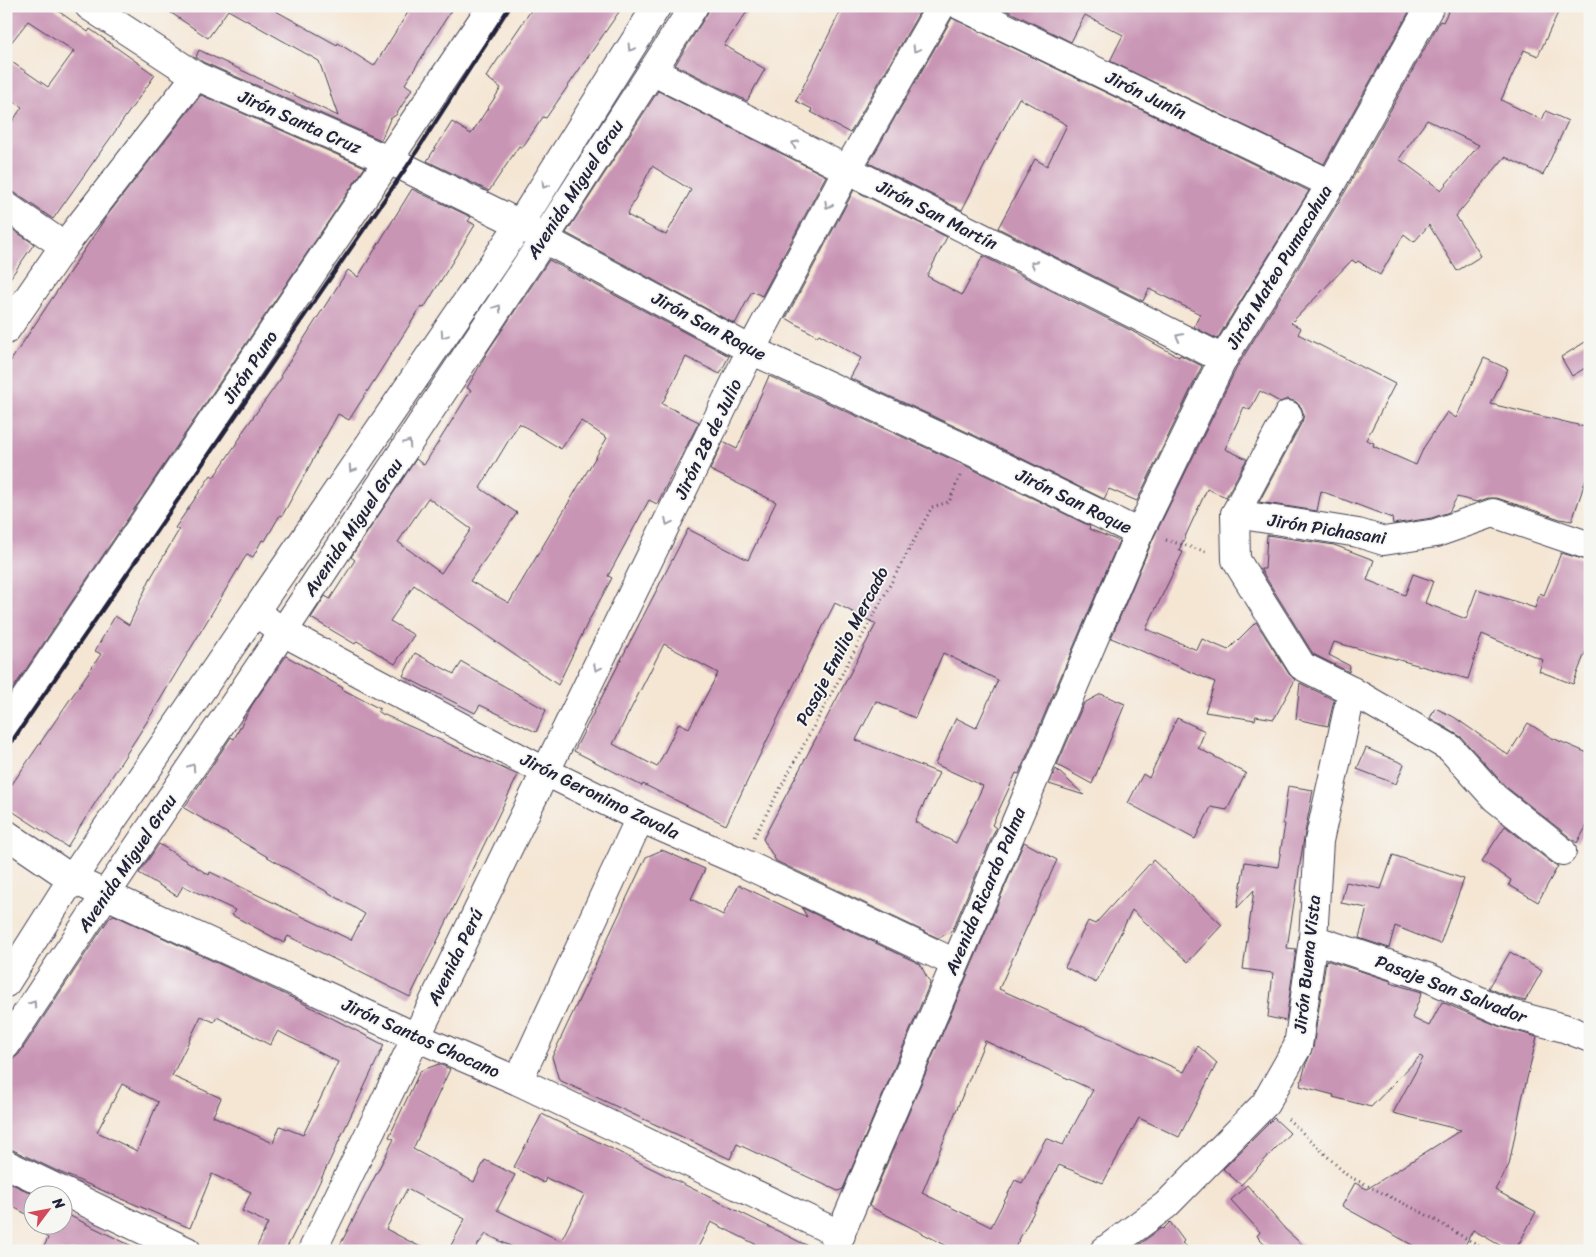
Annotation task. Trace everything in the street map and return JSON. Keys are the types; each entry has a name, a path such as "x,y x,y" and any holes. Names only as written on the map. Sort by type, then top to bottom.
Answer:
{"street":[{"name":"Jirón Santa Cruz","path":"88,6 196,76 388,161 520,224"},
{"name":"Jirón Puno","path":"6,727 492,6"},
{"name":"Avenida Miguel Grau","path":"6,983 72,879 520,224 657,6"},
{"name":"Avenida Miguel Grau","path":"6,1045 544,238 694,6"},
{"name":"Jirón 28 de Julio","path":"546,772 751,350 847,170 941,6"},
{"name":"Jirón Junín","path":"961,6 1331,184"},
{"name":"Jirón Mateo Pumacahua","path":"1139,533 1223,359 1331,184 1421,9"},
{"name":"Jirón San Martín","path":"652,71 1223,359"},
{"path":"6,330 64,246 196,76"},
{"path":"6,206 64,246"},
{"name":"Jirón San Roque","path":"520,224 751,350 971,451 1139,533"},
{"path":"1288,415 1235,514 1236,560 1302,666 1352,691 1450,748 1495,798 1562,851"},
{"name":"Jirón Pichasani","path":"1235,514 1358,533 1384,541 1436,533 1493,514 1590,546"},
{"name":"Avenida Ricardo Palma","path":"837,1243 1139,533"},
{"name":"Jirón Geronimo Zavala","path":"254,612 283,632 546,772 640,818 741,862 955,963"},
{"name":"Jirón Buena Vista","path":"1104,1251 1166,1205 1259,1111 1268,1099 1298,1046 1313,939 1319,841 1352,691"},
{"name":"Avenida Perú","path":"312,1251 546,772"},
{"path":"518,1081 640,818"},
{"name":"Jirón Santos Chocano","path":"6,834 72,879 416,1037 518,1081 837,1243"},
{"name":"Pasaje San Salvador","path":"1313,939 1427,977 1504,1012 1564,1028 1590,1038"},
{"path":"6,1164 187,1251"}],"path":[{"name":"Pasaje Emilio Mercado","path":"741,862 932,507 949,502 971,451"},
{"name":"Jirón San Roque","path":"1139,533 1236,560"},
{"path":"1268,1099 1348,1176 1425,1214 1487,1251"}],"building":[{"path":"6,6 51,6 88,32 90,29 155,75 53,219 15,193 6,191 6,131 22,107 6,96 6,58 48,87 74,51 28,21 6,49"},
{"path":"161,6 267,6 337,45 338,43 374,66 412,6 454,6 405,84 412,89 396,115 390,119 381,140 203,62 196,57 199,50 338,116 319,61 228,10 208,38"},
{"path":"534,6 623,6 546,118 543,117 522,148 519,146 489,191 427,161 452,122 471,134 501,88 486,77"},
{"path":"710,6 751,6 724,45 765,69 747,101 675,65 707,14"},
{"path":"843,6 923,6 850,133 811,112 812,109 796,101"},
{"path":"998,6 1398,6 1409,12 1324,164 1110,61 1123,35 1085,15 1071,42"},
{"path":"1451,6 1561,6 1538,56 1524,50 1501,100 1542,120 1546,111 1568,121 1543,175 1505,157 1456,216 1481,256 1457,271 1429,225 1414,242 1404,234 1380,275 1358,261 1356,263 1352,260 1291,323 1301,328 1298,334 1395,384 1366,440 1374,443 1373,446 1416,465 1424,447 1447,412 1456,418 1484,358 1508,369 1491,404 1590,428 1590,467 1572,521 1560,519 1497,498 1488,498 1477,502 1457,497 1449,512 1432,518 1393,524 1392,518 1321,491 1317,511 1259,502 1304,415 1301,407 1296,402 1288,399 1280,402 1260,391 1250,410 1244,407 1225,449 1247,459 1226,497 1207,489 1179,550 1183,552 1146,629 1197,650 1202,639 1228,650 1256,622 1289,674 1295,680 1274,719 1256,716 1255,720 1205,712 1215,682 1111,638 1153,539 1237,367 1345,192 1440,21 1443,22","holes":["1427,120 1479,145 1441,190 1399,159"]},
{"path":"952,18 1309,191 1217,339 1194,327 1200,314 1149,289 1143,301 998,228 1035,159 1047,166 1067,125 1019,98 962,210 869,163"},
{"path":"658,91 826,176 762,296 752,291 735,324 566,233","holes":["652,166 691,190 666,235 627,215"]},
{"path":"201,95 365,167 6,699 6,368 106,217"},
{"path":"412,189 471,217 468,221 475,225 424,308 421,307 349,420 338,414 282,516 280,515 265,541 262,540 253,557 247,554 148,720 67,847 6,807 6,793 101,654 95,651 115,616 129,625 150,579 179,530 175,528 211,475 214,477 241,434 282,377 280,376 348,270 358,277"},
{"path":"854,190 947,237 927,276 962,295 983,256 1128,329 1179,357 1180,355 1202,366 1137,501 1109,489 1104,499 978,437 850,378 861,358 786,318"},
{"path":"6,225 34,244 6,284"},
{"path":"549,260 729,356 720,374 686,357 662,404 699,422 657,504 649,500 608,576 612,578 588,622 558,685 414,585 390,621 414,635 395,664 357,641 355,644 311,618 325,596 330,599 355,560 351,557 416,459 424,465 471,390 467,388 488,351","holes":["581,421 607,438 509,603 470,581 517,513 480,488 519,423 561,449","428,498 471,529 441,573 398,542"]},
{"path":"1590,339 1590,365 1572,376 1561,357"},
{"path":"769,376 964,465 1090,526 1089,529 1119,541 1019,774 1016,773 992,825 996,828 952,931 938,938 776,861 763,839 876,624 835,603 726,825 643,784 642,786 574,751 688,529 748,560 776,502 710,470 723,442 737,449","holes":["664,644 718,673 689,728 679,723 657,767 613,744","943,653 998,680 976,728 956,718 935,764 983,786 956,843 915,822 939,773 856,740 876,701 915,718"]},
{"path":"1267,535 1334,545 1374,560 1367,580 1405,595 1413,574 1433,581 1425,603 1466,619 1477,589 1535,608 1540,593 1544,595 1561,553 1590,561 1590,640 1573,684 1539,671 1543,660 1482,634 1468,679 1334,642 1329,655 1350,666 1349,672 1313,654 1261,570 1265,569"},
{"path":"415,653 454,674 462,662 546,710 536,732 480,705 475,713 403,676"},
{"path":"286,656 380,709 378,712 518,775 410,997 288,936 284,943 232,915 235,910 183,886 177,896 139,873 159,844 209,875 210,872 351,940 365,914 184,808 231,737 234,739 252,705"},
{"path":"1300,683 1334,700 1328,726 1296,719"},
{"path":"1101,694 1125,704 1092,784 1057,765 1084,703"},
{"path":"1435,708 1454,717 1508,755 1528,723 1550,737 1590,754 1590,820 1577,843 1506,787 1461,737 1430,718"},
{"path":"1177,718 1205,731 1198,748 1246,773 1227,810 1211,807 1195,839 1128,803 1143,774 1149,778"},
{"path":"1366,748 1404,764 1396,784 1357,769"},
{"path":"1056,769 1084,795 1049,784"},
{"path":"1288,786 1313,790 1287,948 1296,949 1286,1021 1268,1017 1273,973 1243,969 1254,890 1237,908 1245,862 1278,867 1285,824 1283,824"},
{"path":"1505,826 1558,866 1538,902 1509,885 1511,880 1482,861"},
{"path":"1024,842 1057,860 999,989 1184,1072 1198,1046 1217,1063 1179,1137 1139,1118 1103,1183 1059,1165 1013,1251 957,1251 869,1206","holes":["985,1041 1093,1090 1063,1145 1046,1138 1022,1183 1015,1180 991,1227 922,1193"]},
{"path":"662,850 705,869 691,899 723,915 739,885 807,917 802,908 920,964 930,983 843,1189 838,1191 737,1144 730,1159 559,1080 552,1057 646,857"},
{"path":"1393,855 1464,879 1440,944 1395,926 1389,948 1359,938 1367,908 1341,903 1346,882 1381,889"},
{"path":"1153,860 1222,925 1188,962 1132,910 1096,983 1065,967 1088,921 1095,924"},
{"path":"114,915 297,1000 384,1045 285,1251 255,1251 268,1223 242,1211 251,1192 212,1174 190,1228 13,1150 6,1149 6,1065 9,1060 19,1054 110,917","holes":["201,1016 214,1022 217,1017 270,1045 278,1031 338,1062 303,1135 280,1126 273,1143 213,1116 221,1098 172,1076","122,1084 158,1102 137,1151 97,1132"]},
{"path":"1510,952 1542,971 1525,1001 1509,997 1489,988"},
{"path":"1326,960 1391,981 1390,983 1422,992 1412,1018 1429,1026 1442,1002 1498,1026 1537,1037 1509,1165 1495,1190 1536,1212 1515,1251 1510,1251 1473,1230 1462,1251 1423,1251 1342,1206 1355,1183 1367,1189 1461,1130 1393,1113 1423,1058 1420,1056 1371,1107 1300,1086 1313,1048"},
{"path":"439,1064 450,1069 413,1149 474,1182 485,1160 515,1175 497,1210 561,1241 584,1195 546,1178 544,1183 514,1167 542,1114 818,1251 769,1251 711,1222 696,1251 520,1251 486,1234 473,1251 448,1251 465,1219 407,1189 386,1229 428,1251 337,1251 394,1139 389,1137 420,1071"},
{"path":"1274,1118 1290,1133 1241,1185 1223,1169"},
{"path":"6,1181 22,1189 22,1212 6,1203"},
{"path":"1247,1185 1285,1229 1309,1251 1272,1251 1257,1236 1260,1232 1231,1200"},
{"path":"72,1217 142,1251 42,1251 48,1238 42,1234 72,1234"},
{"path":"1170,1222 1184,1241 1182,1243 1193,1251 1131,1251 1161,1228 1163,1229"}],"railway":[{"path":"6,750 406,168 510,6"}]}
